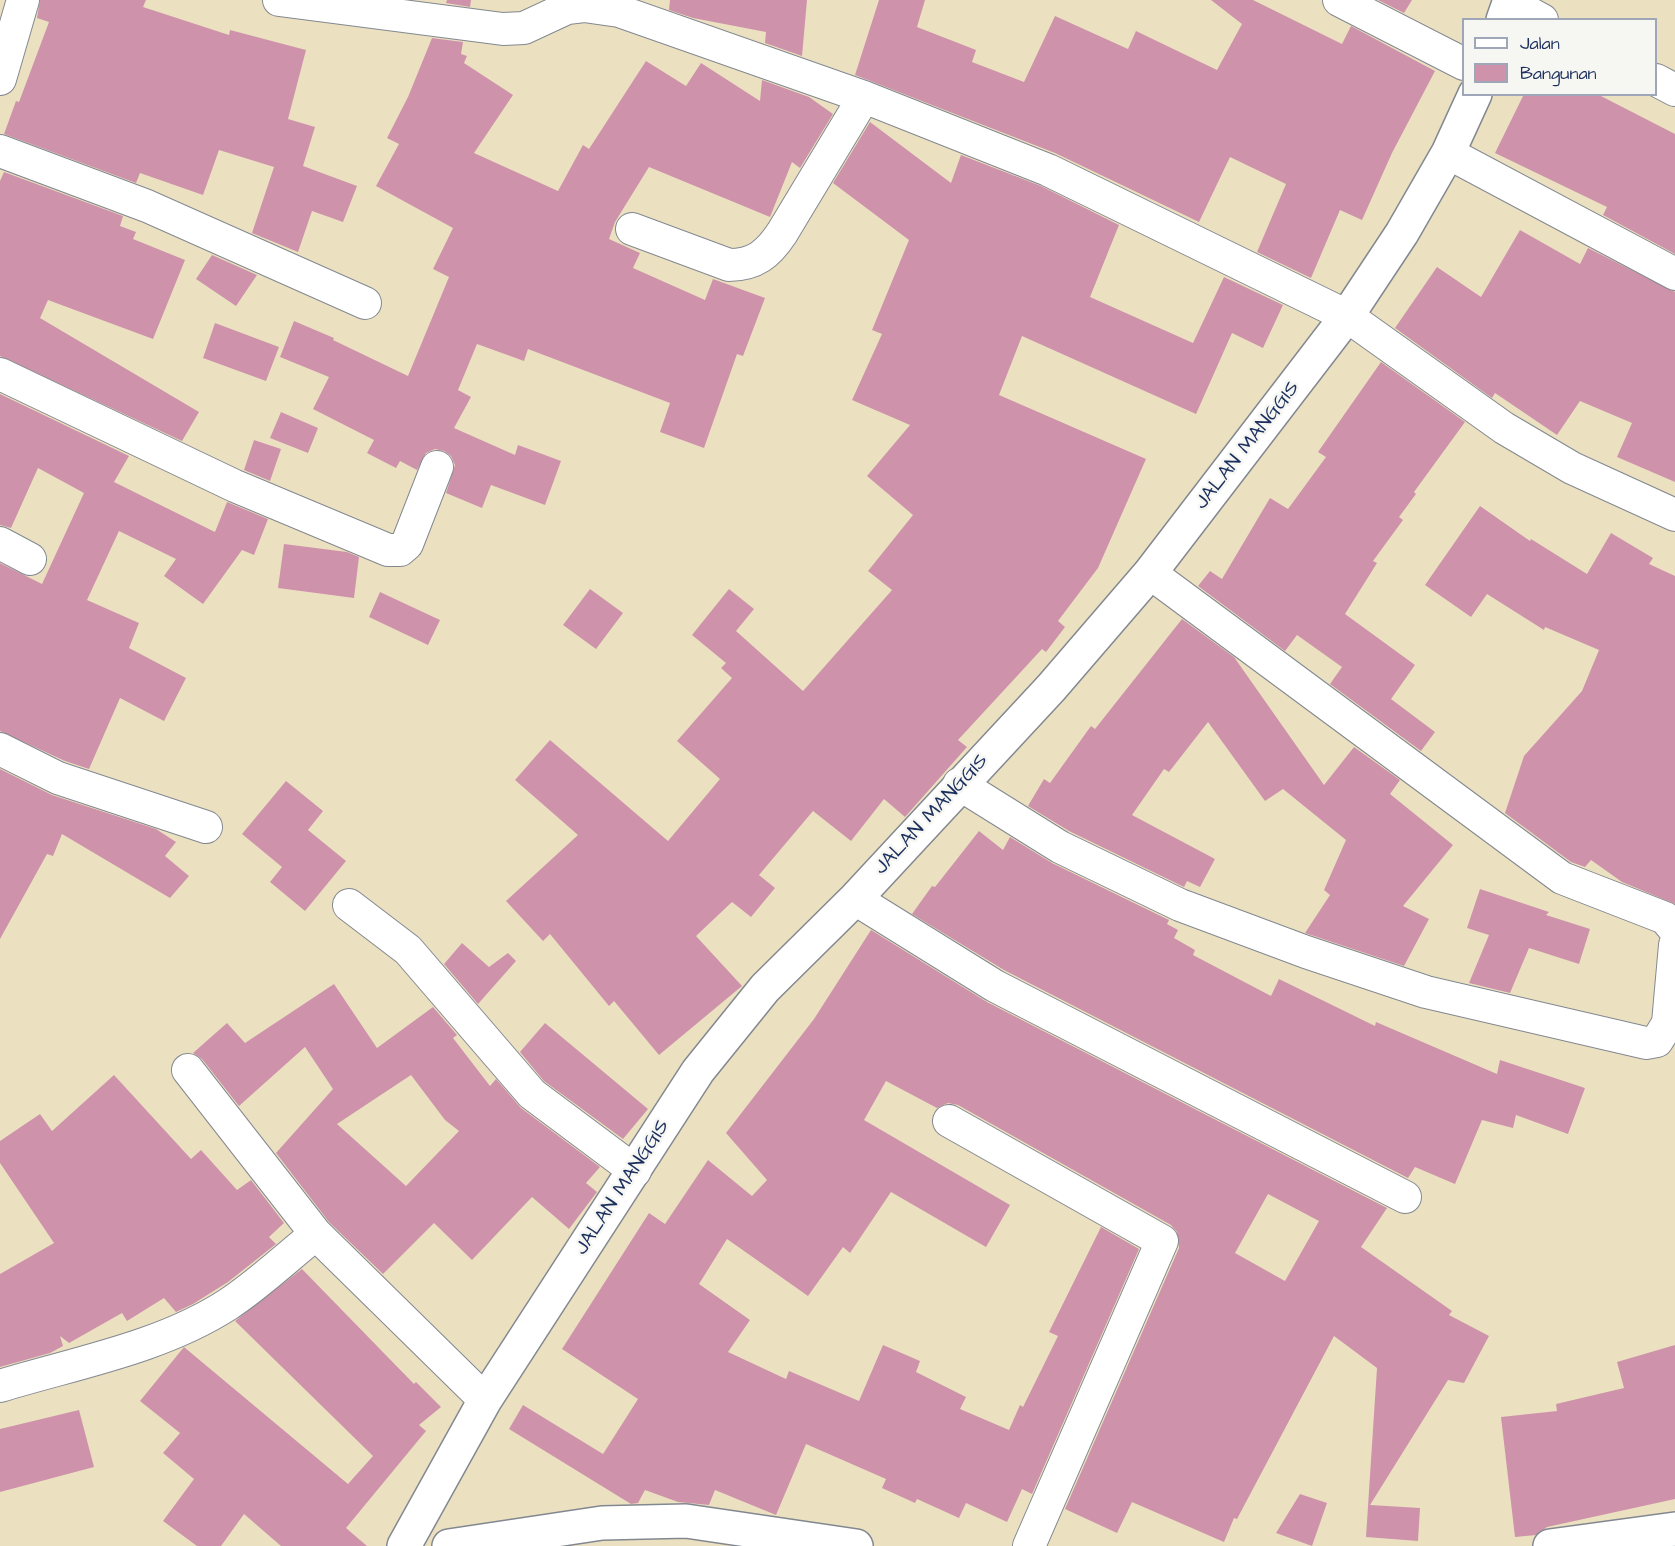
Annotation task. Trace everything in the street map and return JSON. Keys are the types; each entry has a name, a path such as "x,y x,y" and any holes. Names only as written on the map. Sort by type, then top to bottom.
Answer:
{"street":[{"path":"0,80 24,0"},
{"path":"279,0 503,29 524,28 567,8 602,8 671,28 864,97 1048,170 1347,316 1504,429 1572,468 1675,515"},
{"path":"1339,0 1462,63"},
{"path":"1507,7 1537,18"},
{"path":"1657,81 1675,90"},
{"name":"JALAN MANGGIS","path":"404,1546 485,1400 706,1062 765,988 855,899 959,784 1051,688 1150,573 1347,316 1402,233 1448,153 1474,96"},
{"path":"632,229 729,265 743,265 758,260 772,248 782,233 864,97"},
{"path":"0,151 147,206 365,303"},
{"path":"1448,153 1675,274"},
{"path":"0,374 235,486 388,550 400,550 407,544 437,467"},
{"path":"0,543 30,559"},
{"path":"1150,573 1562,878 1665,918 1675,930"},
{"path":"0,749 58,778 206,828"},
{"path":"959,784 1070,852 1180,904 1306,952 1426,992 1636,1040 1657,1041 1668,1023 1675,945"},
{"path":"855,899 995,986 1405,1197"},
{"path":"350,905 408,950 532,1094 635,1171"},
{"path":"188,1070 316,1234 485,1400"},
{"path":"949,1121 1162,1241 1029,1546"},
{"path":"0,1386 125,1349 177,1330 227,1305 316,1234"},
{"path":"449,1546 602,1523 686,1521 856,1546"},
{"path":"1550,1546 1669,1536"}],"building":[{"path":"40,0 146,0 143,7 229,35 230,30 306,50 288,119 315,127 303,166 357,186 343,222 312,211 298,252 252,233 274,167 219,150 203,195 140,173 136,183 4,134 16,101 19,102 49,22 37,18"},
{"path":"447,0 471,0 470,7 446,3"},
{"path":"670,0 807,0 802,56 765,43 766,32 693,18 669,10"},
{"path":"879,0 925,0 917,27 976,50 972,62 1024,82 1055,16 1128,49 1136,31 1217,70 1242,24 1211,0 1253,0 1342,44 1351,26 1435,71 1392,153 1362,220 1340,210 1311,278 1257,252 1286,184 1230,157 1199,222 1055,153 855,75"},
{"path":"1378,0 1412,0 1404,13"},
{"path":"432,38 463,42 461,54 467,56 464,63 513,95 474,153 558,191 583,145 589,149 646,61 686,86 701,63 760,101 762,80 809,97 833,114 800,168 792,162 770,217 649,167 615,222 609,239 640,253 633,268 705,300 713,279 765,298 743,356 737,354 704,448 660,432 670,403 528,349 524,361 477,344 458,390 471,397 454,428 515,455 518,445 561,461 545,505 491,485 482,508 446,493 455,465 451,456 444,451 435,449 426,453 417,470 400,461 396,468 367,453 374,440 313,409 329,377 280,357 294,321 334,338 333,340 408,376 449,277 433,269 453,228 376,186 399,144 387,138 408,97"},
{"path":"1523,96 1601,96 1675,134 1675,254 1603,215 1607,207 1495,153"},
{"path":"870,122 951,183 961,155 1041,186 1119,225 1090,297 1193,343 1224,277 1283,305 1263,348 1232,333 1196,414 1022,336 999,395 1146,459 1098,568 1058,621 1065,627 1046,652 1042,649 958,740 967,747 905,817 884,799 851,841 813,811 759,875 775,888 751,917 732,902 696,936 742,986 659,1055 614,1001 609,1006 550,934 543,941 506,901 578,835 515,780 550,740 668,841 720,779 677,741 732,678 721,668 726,663 692,635 729,589 754,609 736,631 803,691 892,590 868,571 913,515 867,476 910,425 852,400 882,334 872,330 909,240 833,183"},
{"path":"4,172 123,216 120,226 136,232 133,239 185,260 153,339 48,300 40,318 199,412 182,441 0,356 0,181"},
{"path":"1520,230 1580,264 1588,248 1675,292 1675,482 1617,457 1632,423 1580,401 1557,435 1495,393 1492,398 1395,328 1437,267 1481,297"},
{"path":"212,255 257,275 236,306 196,279"},
{"path":"215,323 279,347 266,381 203,358"},
{"path":"1381,362 1465,422 1414,492 1416,494 1399,517 1403,520 1373,561 1377,563 1345,614 1415,665 1391,699 1435,732 1421,751 1330,684 1342,667 1297,635 1285,651 1198,586 1210,571 1222,579 1270,498 1288,509 1326,457 1318,452"},
{"path":"0,394 129,456 114,482 215,532 227,502 268,519 254,555 242,550 203,604 164,576 176,559 119,531 87,600 139,623 129,648 186,678 164,721 120,698 89,769 65,761 0,731 0,563 42,584 84,493 38,468 11,528 0,525"},
{"path":"281,412 318,428 308,453 270,438"},
{"path":"254,440 281,449 270,481 244,470"},
{"path":"1480,506 1530,541 1531,539 1587,574 1611,533 1653,558 1649,564 1675,576 1675,904 1622,882 1591,860 1585,867 1571,862 1505,813 1524,756 1582,691 1599,650 1545,627 1544,630 1487,594 1471,617 1425,585"},
{"path":"284,544 347,552 359,557 354,598 278,588"},
{"path":"590,589 623,613 596,649 563,625"},
{"path":"380,592 440,620 428,645 369,617"},
{"path":"1182,619 1234,657 1324,785 1354,747 1400,780 1390,794 1453,845 1403,906 1429,919 1404,966 1305,933 1330,895 1324,890 1346,840 1283,789 1265,801 1208,722 1169,772 1164,769 1132,815 1215,859 1200,887 1187,881 1184,887 1069,831 1028,806 1044,779 1050,783 1091,726 1095,729"},
{"path":"0,769 52,795 156,829 176,842 165,856 189,876 170,898 62,834 53,856 47,854 0,939"},
{"path":"286,781 323,811 308,830 346,861 305,911 270,882 282,867 242,834"},
{"path":"979,831 1003,850 1010,837 1052,863 1169,920 1167,924 1178,930 1174,938 1195,950 1193,955 1271,996 1279,979 1375,1026 1376,1022 1497,1074 1500,1060 1585,1088 1568,1134 1516,1115 1513,1128 1482,1120 1455,1184 1415,1167 1408,1178 1004,970 912,914 932,886 935,887"},
{"path":"1480,889 1549,912 1546,915 1590,929 1579,964 1529,948 1510,993 1469,983 1489,935 1467,928"},
{"path":"871,930 987,1002 1387,1208 1361,1247 1452,1311 1449,1315 1489,1336 1464,1383 1448,1380 1370,1505 1420,1508 1418,1541 1366,1537 1377,1368 1334,1336 1237,1519 1234,1518 1224,1542 1132,1502 1117,1533 1065,1509 1179,1248 1177,1232 1171,1225 958,1105 948,1103 937,1108 886,1081 864,1120 1010,1205 986,1247 891,1192 850,1253 843,1247 808,1296 727,1239 699,1284 750,1320 728,1352 786,1379 789,1371 859,1401 883,1345 920,1361 916,1372 966,1397 960,1409 1009,1430 1020,1405 1023,1407 1058,1336 1049,1332 1101,1227 1139,1249 1032,1494 1022,1489 1007,1522 966,1503 959,1518 917,1499 915,1503 882,1488 886,1479 806,1444 776,1515 715,1490 709,1505 678,1502 645,1490 638,1503 631,1504 509,1429 523,1405 603,1454 638,1399 562,1349 649,1213 665,1224 708,1160 752,1196 767,1180 726,1133 814,1019","holes":["1268,1194 1319,1221 1285,1281 1235,1253"]},
{"path":"462,943 489,967 508,953 516,961 478,1004 444,964"},
{"path":"334,984 377,1048 433,1007 457,1035 453,1038 490,1086 496,1079 521,1108 600,1167 586,1183 597,1192 569,1229 532,1197 472,1260 434,1223 383,1274 329,1222 276,1153 333,1089 305,1047 239,1106 202,1059 193,1053 227,1023 245,1043","holes":["411,1075 445,1120 459,1131 406,1186 337,1124"]},
{"path":"545,1023 648,1109 623,1139 544,1081 520,1052"},
{"path":"114,1075 191,1159 201,1150 237,1190 251,1180 284,1223 269,1237 276,1244 228,1282 176,1312 164,1298 127,1321 122,1313 69,1343 60,1336 63,1346 50,1353 0,1367 0,1274 54,1243 0,1163 0,1141 40,1114 52,1131"},
{"path":"302,1269 414,1384 416,1382 441,1407 419,1425 426,1431 346,1528 367,1546 281,1546 244,1514 221,1546 197,1546 163,1521 194,1479 163,1453 180,1433 140,1401 184,1347 348,1484 373,1456 235,1321"},
{"path":"1675,1345 1675,1499 1547,1527 1536,1535 1515,1537 1501,1417 1557,1411 1556,1404 1624,1388 1617,1362"},
{"path":"79,1410 94,1467 0,1492 0,1429"},
{"path":"1300,1494 1327,1503 1312,1546 1276,1533"}]}
